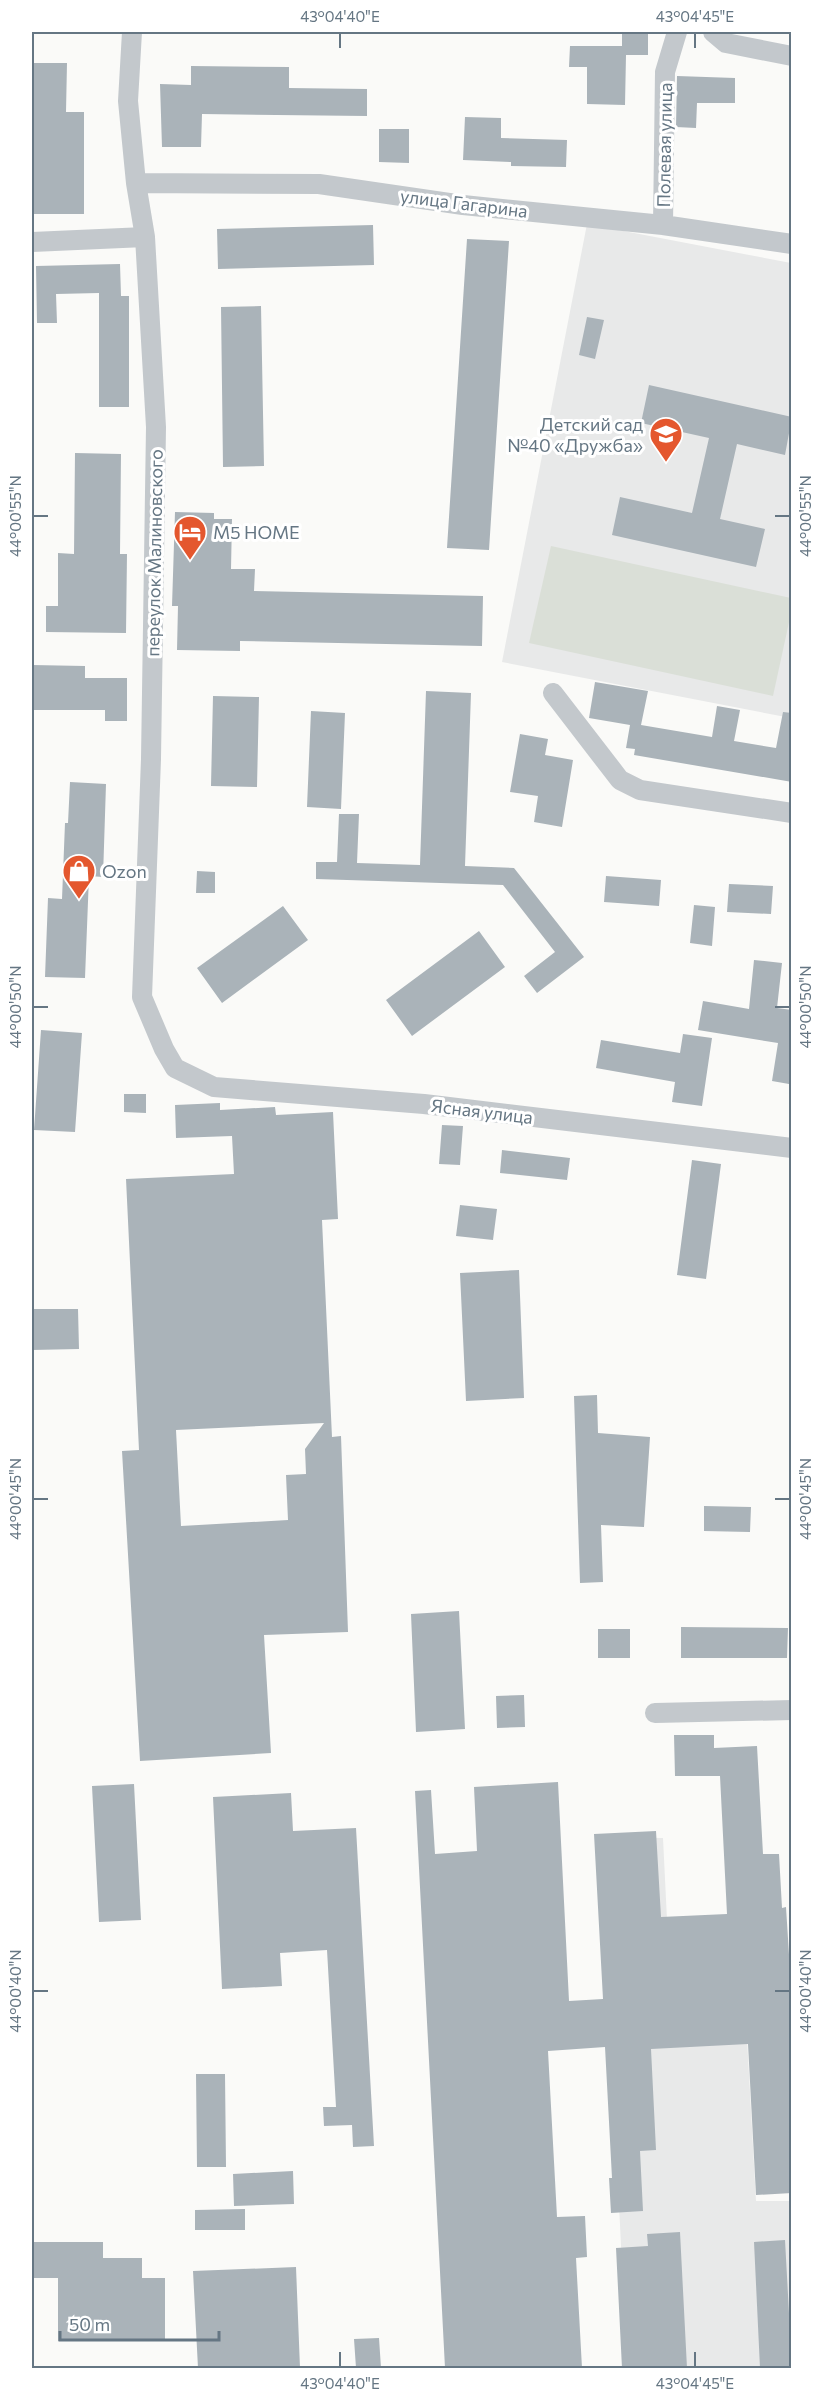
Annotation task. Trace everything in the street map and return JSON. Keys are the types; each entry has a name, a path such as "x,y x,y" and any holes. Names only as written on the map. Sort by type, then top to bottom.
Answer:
{"street":[{"name":"переулок Малиновского","path":"132,32 128,101 136,183 146,237 156,427 151,759 142,997 164,1049 175,1068"},
{"name":"Полевая улица","path":"663,225 665,72 677,32"},
{"path":"713,32 726,43 792,56"},
{"name":"улица Гагарина","path":"136,183 319,184 463,205 663,225 792,243"},
{"path":"32,242 146,237"},
{"path":"553,693 620,780 640,790 792,813"},
{"name":"Ясная улица","path":"175,1068 214,1087 424,1104 792,1148"},
{"path":"655,1713 792,1710"}],"shaded area":[{"name":"Детский сад №40 «Дружба»","path":"587,224 791,263 791,718 502,662"},
{"path":"551,546 791,598 791,613 773,696 529,643"},
{"path":"601,1837 663,1838 672,2022 746,2020 756,2201 791,2201 791,2368 627,2368"}],"building":[{"path":"622,32 648,32 648,55 626,55 625,105 587,104 587,67 569,67 570,46 622,46"},
{"path":"32,63 67,63 66,112 84,112 84,214 32,214"},
{"path":"191,66 289,67 289,88 367,89 367,116 202,114 201,147 162,147 160,84 191,85"},
{"path":"677,76 735,78 735,103 697,103 696,128 676,127"},
{"path":"465,117 501,118 501,138 567,140 566,167 511,166 511,162 463,160"},
{"path":"379,129 409,129 409,163 379,162"},
{"path":"373,225 374,265 218,269 217,229"},
{"path":"467,239 509,241 489,550 447,548"},
{"path":"120,264 121,296 129,296 129,407 99,407 99,293 56,294 57,323 37,323 36,266"},
{"path":"261,306 264,466 223,467 221,307"},
{"path":"587,317 604,320 595,359 579,355"},
{"path":"649,385 792,417 785,455 737,444 720,519 765,529 756,567 612,535 620,497 692,513 709,438 641,423"},
{"path":"75,453 121,454 120,554 127,554 126,633 46,632 46,606 58,606 58,553 74,554"},
{"path":"175,512 214,513 214,519 232,519 231,569 255,569 254,591 483,596 482,646 240,641 240,651 177,650 178,606 172,606"},
{"path":"32,665 85,666 85,678 127,678 127,721 105,721 105,710 32,710"},
{"path":"595,682 648,691 641,725 712,737 717,706 740,710 734,741 776,748 783,712 792,713 792,782 634,755 635,749 626,748 630,725 589,718"},
{"path":"426,691 471,693 465,866 514,868 584,957 537,993 524,976 555,952 503,885 316,879 316,862 337,862 339,814 359,814 357,863 420,865"},
{"path":"213,696 259,697 257,787 211,786"},
{"path":"311,711 345,713 341,809 307,807"},
{"path":"520,734 548,739 545,755 573,760 562,827 534,822 538,796 510,792"},
{"path":"70,782 106,784 103,877 89,876 85,978 45,977 48,898 62,899 65,823 68,823"},
{"path":"197,871 215,872 215,893 196,893"},
{"path":"606,876 661,880 659,906 604,902"},
{"path":"729,884 773,886 771,914 727,912"},
{"path":"694,905 715,907 712,946 690,943"},
{"path":"283,906 308,940 222,1003 197,968"},
{"path":"479,931 505,967 412,1036 386,1000"},
{"path":"754,960 782,963 777,1008 792,1010 789,1084 772,1081 778,1043 698,1030 703,1001 749,1009"},
{"path":"41,1030 82,1033 75,1132 34,1130"},
{"path":"683,1034 712,1038 702,1106 672,1102 675,1082 596,1068 601,1040 680,1053"},
{"path":"124,1094 146,1094 146,1113 124,1112"},
{"path":"220,1103 220,1110 275,1107 276,1115 333,1112 338,1219 322,1220 332,1437 341,1436 348,1632 264,1635 271,1753 140,1761 122,1451 139,1450 126,1179 234,1174 232,1136 176,1138 175,1105","holes":["324,1423 305,1449 306,1474 286,1475 288,1520 181,1526 176,1430"]},
{"path":"442,1125 463,1126 460,1165 439,1164"},
{"path":"502,1150 570,1158 567,1180 500,1173"},
{"path":"692,1160 721,1164 706,1279 677,1275"},
{"path":"460,1205 497,1209 493,1240 456,1236"},
{"path":"519,1270 524,1398 466,1401 460,1273"},
{"path":"32,1309 78,1309 79,1349 32,1350"},
{"path":"597,1395 598,1433 650,1437 644,1527 601,1525 603,1582 580,1583 574,1396"},
{"path":"704,1506 751,1507 750,1532 704,1531"},
{"path":"459,1611 465,1729 416,1732 411,1614"},
{"path":"681,1627 788,1628 787,1658 681,1658"},
{"path":"598,1629 630,1629 630,1658 598,1658"},
{"path":"524,1695 525,1727 497,1728 496,1696"},
{"path":"674,1735 714,1735 714,1748 757,1746 763,1854 779,1854 782,1908 786,1907 792,2002 792,2193 756,2195 748,2044 651,2049 656,2150 640,2151 643,2211 611,2213 609,2178 612,2178 605,2047 548,2051 557,2217 585,2216 587,2257 576,2258 582,2368 445,2368 415,1791 431,1790 435,1854 477,1851 474,1787 558,1782 569,2001 603,1999 594,1834 656,1831 661,1917 727,1914 720,1776 675,1776"},
{"path":"134,1784 141,1920 99,1922 92,1786"},
{"path":"291,1793 293,1831 356,1828 374,2146 353,2147 352,2125 324,2126 323,2107 336,2107 327,1950 280,1953 282,1986 222,1989 213,1797"},
{"path":"196,2074 225,2074 226,2167 197,2167"},
{"path":"293,2171 294,2204 234,2206 233,2174"},
{"path":"245,2209 245,2230 195,2230 195,2210"},
{"path":"680,2232 687,2368 622,2368 616,2248 648,2246 647,2234"},
{"path":"785,2240 792,2368 760,2368 754,2242"},
{"path":"32,2242 103,2242 103,2258 142,2258 142,2278 165,2278 165,2340 58,2341 58,2278 32,2278"},
{"path":"296,2267 300,2368 198,2368 193,2271"},
{"path":"379,2338 381,2368 356,2368 354,2339"}],"place":[{"name":"Детский сад №40 «Дружба»","path":"666,463"},
{"name":"M5 HOME","path":"190,561"},
{"name":"Ozon","path":"79,900"}]}
